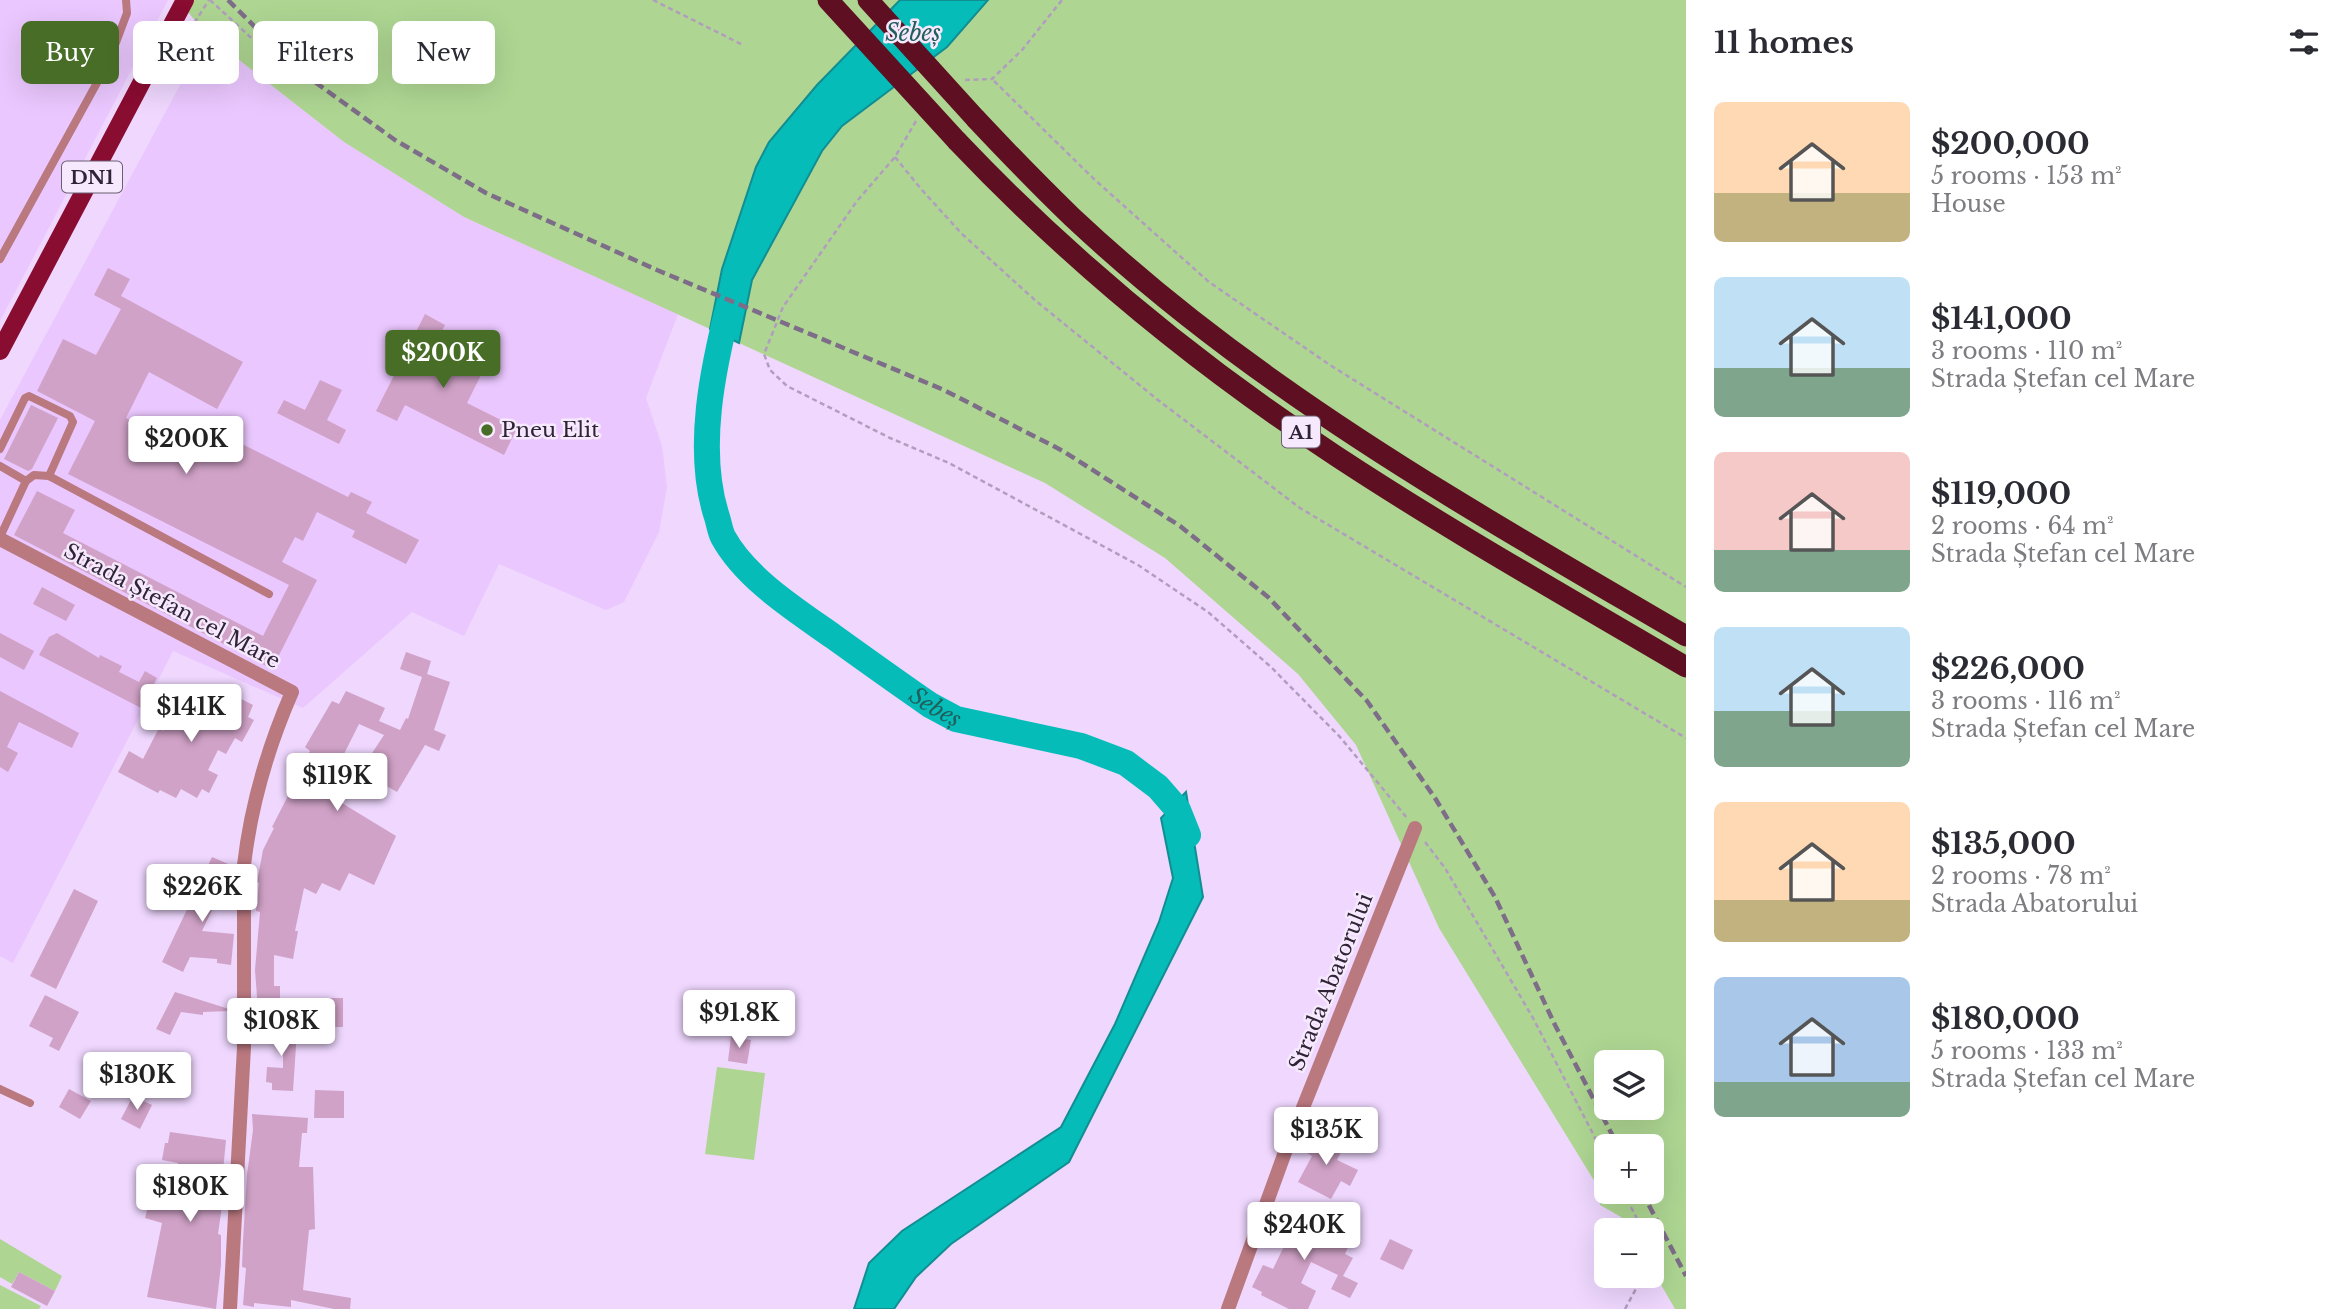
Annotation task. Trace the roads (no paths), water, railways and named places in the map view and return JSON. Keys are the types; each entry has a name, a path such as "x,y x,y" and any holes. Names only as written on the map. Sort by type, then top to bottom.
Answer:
{"highway":[{"name":"A1","path":"828,0 957,141 1054,239 1126,300 1261,404 1334,455 1425,514 1686,667"},
{"name":"A1","path":"868,0 976,119 1073,218 1143,278 1277,383 1453,498 1686,636"}],"main road":[{"name":"DN1","path":"0,351 184,2"}],"street":[{"name":"Strada Ștefan cel Mare","path":"0,538 292,692 277,724 266,761 244,865 244,1048 230,1309"},
{"name":"Strada Abatorului","path":"1228,1309 1284,1155 1415,828"}],"lane":[{"path":"0,259 109,61 127,13 126,0"},
{"path":"0,449 25,398 29,396 70,416 73,422 70,431 49,476"},
{"path":"0,466 26,481"},
{"path":"0,538 26,481 34,475 49,476 269,594"},
{"path":"0,1089 30,1103"}],"water":[{"name":"Sebeș","path":"900,0 988,0 947,47 842,126 822,151 752,280 739,343 710,329 722,269 756,167 769,142 817,85"},
{"path":"1186,792 1203,897 1069,1162 951,1244 916,1277 894,1309 854,1309 869,1263 902,1231 1061,1127 1115,1024 1159,922 1173,878 1161,818"}],"waterway":[{"name":"Sebeș","path":"730,301 709,409 707,464 722,535 745,567 773,593 804,616 930,705 956,719 1081,746 1126,763 1158,787 1178,810 1188,835"}],"railway":[{"path":"228,0 297,69 395,140 486,193 657,270 944,390 1063,451 1180,526 1268,597 1367,701 1435,798 1495,897 1555,1025 1612,1134"},
{"path":"1648,1204 1686,1276"}],"place":[{"name":"Pneu Elit","path":"487,430"}]}
